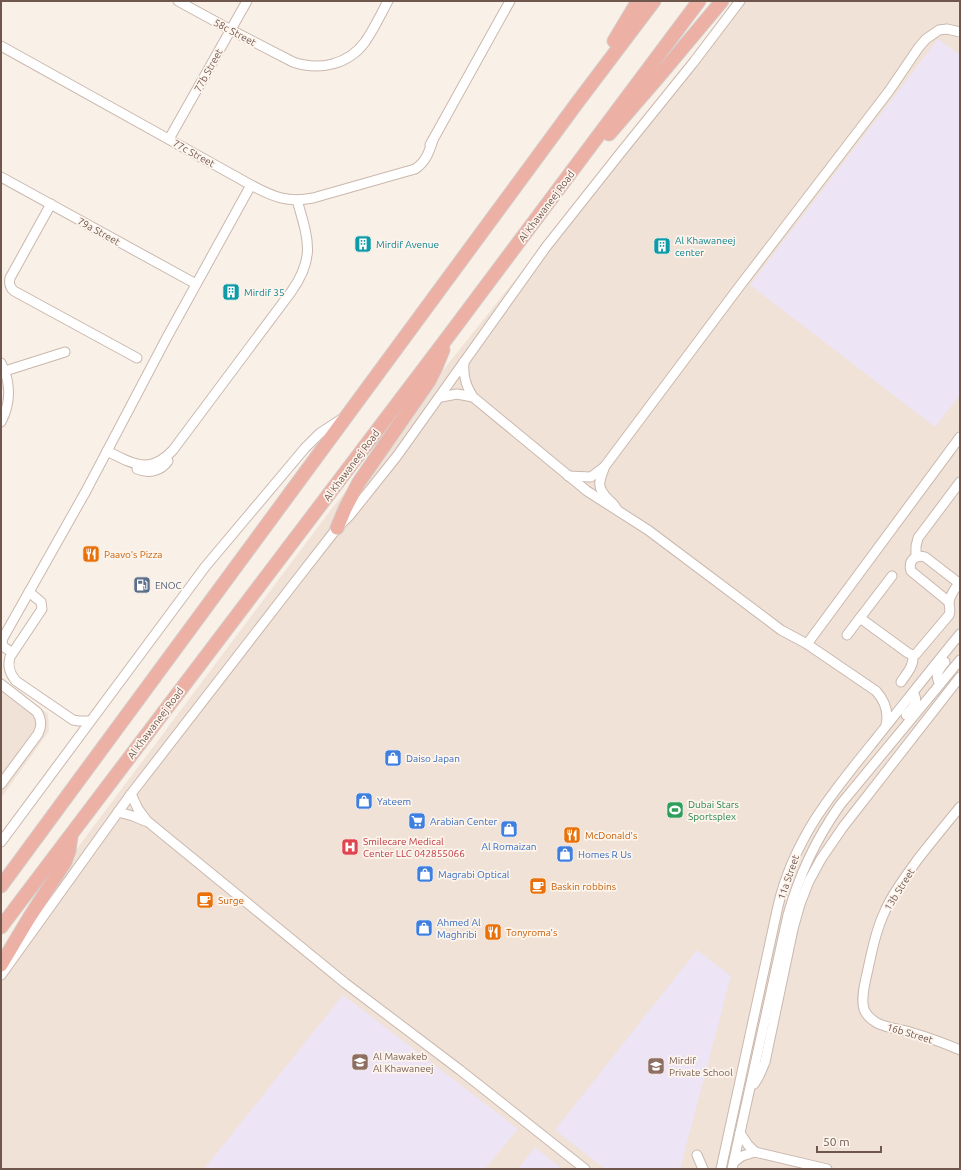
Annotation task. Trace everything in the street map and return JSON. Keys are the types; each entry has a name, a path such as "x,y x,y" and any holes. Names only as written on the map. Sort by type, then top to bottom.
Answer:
{"highway":[{"path":"577,103 638,1"},
{"path":"1,886 577,103 654,1"},
{"name":"Al Khawaneej Road","path":"1,927 447,338 699,1"},
{"path":"571,172 608,136 722,1"},
{"path":"337,528 358,482 429,381 447,338"},
{"path":"1,965 65,862 69,851 71,834"}],"street":[{"name":"58c Street","path":"178,1 293,62 303,65 323,66 342,61 351,56 366,42 388,1"},
{"name":"77b Street","path":"169,139 247,1"},
{"name":"77c Street","path":"1,46 274,197 297,200 313,198 399,174 419,159 433,140 510,1"},
{"path":"1,975 131,794 337,528 350,515 393,462 551,241 693,63 740,1"},
{"path":"568,476 591,477 605,466 893,85 919,47 926,39 939,30 947,29 960,32"},
{"name":"79a Street","path":"1,178 196,284"},
{"path":"12,652 3,646 2,641 86,491 196,284 251,185"},
{"path":"107,451 129,462 135,468 149,472 158,470 166,463 173,450 294,288 303,273 307,260 308,246 297,200"},
{"path":"51,204 10,278 10,287 14,291 137,358"},
{"path":"1,422 8,401 8,381 3,367 65,352"},
{"path":"464,362 464,380 472,397 568,476 596,498 648,530 781,630 807,644 876,691 883,700 887,710 887,721 885,727"},
{"path":"440,397 456,394 472,397"},
{"path":"1,842 205,567 292,462 320,433 347,415"},
{"path":"807,644 960,437"},
{"path":"605,466 599,483 600,488 605,496 616,506 617,510"},
{"path":"949,602 911,572 910,565 913,558 916,556 918,538 960,482"},
{"path":"913,655 918,652 949,615 951,610 949,602 950,598 960,583 925,557 916,556"},
{"path":"847,635 892,576"},
{"path":"29,592 41,602 42,609 12,652 8,662 13,677 16,681 68,717 79,721 90,721"},
{"path":"860,618 908,653 913,655"},
{"name":"11a Street","path":"721,1169 778,906 785,878 797,850 816,817 838,786 960,634"},
{"path":"940,684 937,679 939,670 960,644"},
{"path":"901,682 911,668 913,655"},
{"name":"11a Street","path":"733,1165 788,914 800,877 817,841 830,819 850,792 960,660"},
{"name":"11a Street","path":"750,1088 759,1076 764,1062 795,922 804,893 812,876 821,859 843,827 960,677"},
{"path":"1,684 37,712 40,716 41,725 38,734 1,784"},
{"path":"885,750 897,727 915,704 916,698 913,693"},
{"path":"131,794 138,809 147,822"},
{"name":"13b Street","path":"864,1009 864,986 884,912 908,873 960,807"},
{"path":"118,812 147,822 345,983 460,1070 585,1169"},
{"name":"16b Street","path":"864,1009 870,1018 878,1023 960,1049"},
{"path":"740,1133 755,1152"},
{"path":"733,1165 742,1156 755,1152 827,1169"},
{"path":"697,1155 703,1169"}],"shaded area":[{"path":"739,1 960,1 960,1169 1,1169 1,950 330,511"},
{"path":"938,39 960,55 960,395 935,427 750,285"},
{"path":"1,677 48,714 49,731 1,798"},
{"name":"Mirdif Private School","path":"697,950 731,976 680,1169 605,1169 555,1130"},
{"name":"Al Mawakeb Al Khawaneej","path":"343,995 518,1129 485,1169 204,1169"},
{"path":"535,1147 562,1169 518,1169"}],"place":[{"name":"Mirdif Avenue","path":"363,244"},
{"name":"Al Khawaneej center","path":"662,246"},
{"name":"Mirdif 35","path":"231,292"},
{"name":"Paavo's Pizza","path":"91,554"},
{"name":"ENOC","path":"142,585"},
{"name":"Daiso Japan","path":"393,758"},
{"name":"Yateem","path":"364,801"},
{"name":"Dubai Stars Sportsplex","path":"675,810"},
{"name":"Arabian Center","path":"417,821"},
{"name":"Al Romaizan","path":"509,829"},
{"name":"McDonald's","path":"572,835"},
{"name":"Smilecare Medical Center LLC 042855066","path":"350,847"},
{"name":"Homes R Us","path":"565,854"},
{"name":"Magrabi Optical","path":"425,874"},
{"name":"Baskin robbins","path":"538,886"},
{"name":"Surge","path":"205,900"},
{"name":"Ahmed Al Maghribi","path":"424,928"},
{"name":"Tonyroma's","path":"493,932"},
{"name":"Al Mawakeb Al Khawaneej","path":"360,1062"},
{"name":"Mirdif Private School","path":"656,1066"}]}
